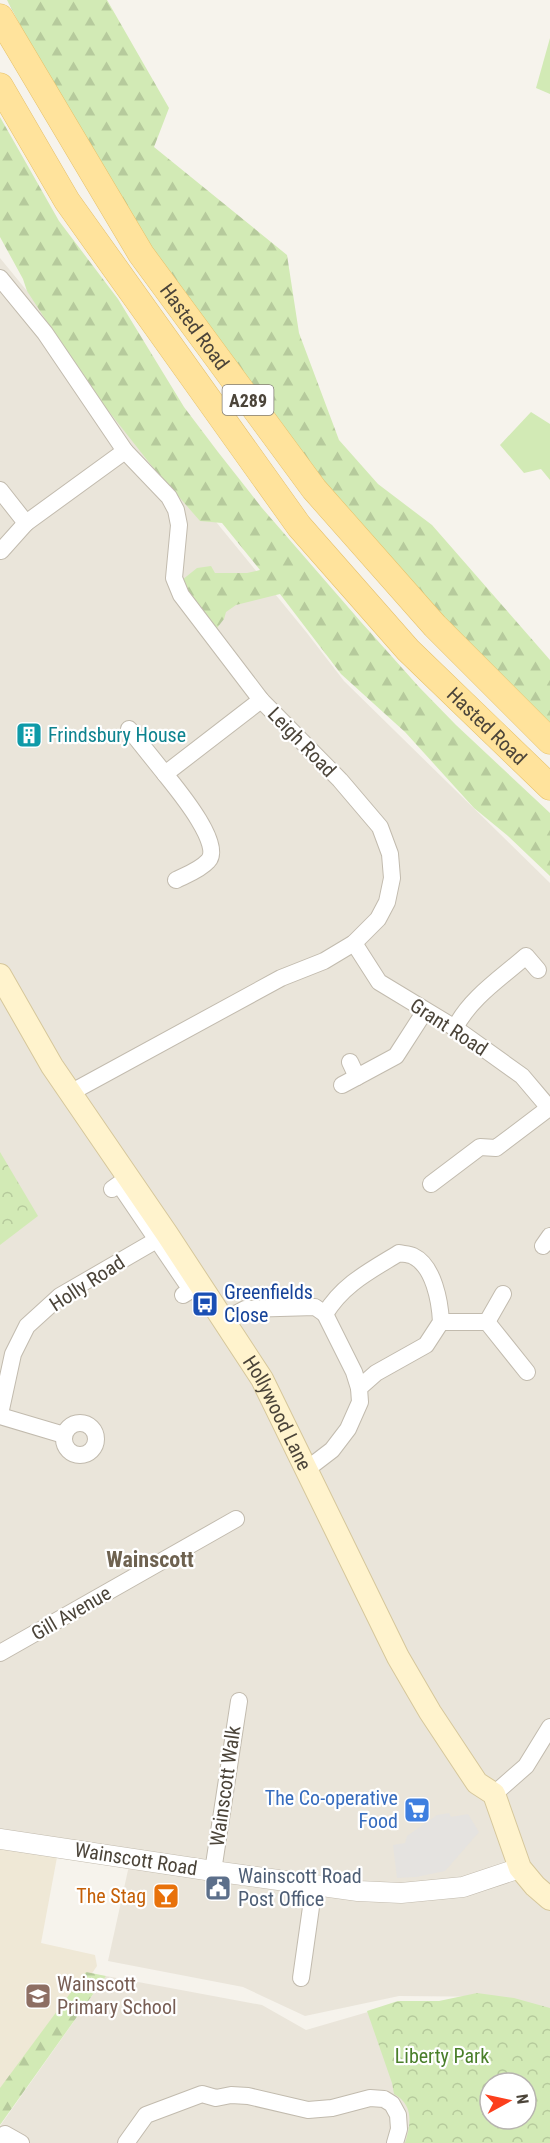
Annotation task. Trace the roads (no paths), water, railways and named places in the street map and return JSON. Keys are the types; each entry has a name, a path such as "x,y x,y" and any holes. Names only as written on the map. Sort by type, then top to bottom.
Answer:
{"main road":[{"name":"Hasted Road","path":"0,17 141,254 314,489 435,626 550,741"},
{"name":"Hasted Road","path":"0,86 67,201 299,526 408,650 550,787"},
{"name":"Hollywood Lane","path":"0,975 52,1066 162,1237 224,1320 262,1379 398,1657 430,1712 477,1783 494,1794"},
{"path":"494,1794 520,1868 550,1899"}],"street":[{"name":"Leigh Road","path":"0,278 45,333 125,451 169,497 176,510 179,525 174,578 181,595 261,700 340,780 381,827 390,854 392,878 387,902 378,919 354,944 324,961 281,978 70,1093"},
{"path":"1,551 26,523 125,451"},
{"path":"0,490 26,523"},
{"path":"165,774 261,700"},
{"path":"129,729 165,774 210,841 213,852 210,861 176,880"},
{"name":"Grant Road","path":"354,944 379,982 455,1029 522,1076 549,1108 496,1148 480,1147 431,1184"},
{"path":"455,1029 468,1008 522,951 538,970"},
{"path":"342,1085 353,1069 396,1056 424,1011"},
{"path":"112,1189 119,1184 162,1237 191,1290 183,1295"},
{"name":"Holly Road","path":"0,1415 13,1354 27,1326 60,1296 162,1237"},
{"path":"325,1314 350,1283 399,1253 414,1257 426,1269 438,1294 441,1322 426,1345 376,1373 358,1388"},
{"path":"487,1322 503,1294"},
{"path":"224,1320 245,1309 315,1307 325,1314 354,1372 360,1402 348,1429 332,1450 304,1468"},
{"path":"441,1322 487,1322"},
{"path":"487,1322 527,1372"},
{"path":"0,1415 64,1435"},
{"name":"Gill Avenue","path":"0,1653 236,1519"},
{"name":"Wainscott Walk","path":"213,1871 238,1701"},
{"path":"494,1794 526,1766 550,1727"},
{"name":"Wainscott Road","path":"0,1839 358,1891 415,1892 462,1887 520,1868"},
{"path":"301,1978 314,1886"},
{"path":"126,2143 146,2115 202,2094 216,2098 231,2095 248,2096 308,2110 332,2108 370,2098 384,2099 393,2106 399,2117 399,2129 395,2143"},
{"path":"0,2141 5,2134 21,2143"}],"place":[{"name":"Frindsbury House","path":"29,735"},
{"name":"Greenfields Close","path":"205,1304"},
{"name":"The Co-operative Food","path":"417,1810"},
{"name":"Wainscott Road Post Office","path":"218,1888"},
{"name":"The Stag","path":"166,1896"},
{"name":"Wainscott Primary School","path":"38,1996"}],"district":[{"name":"Wainscott","path":"150,1559"}],"park label":[{"name":"Liberty Park","path":"442,2056"}]}
